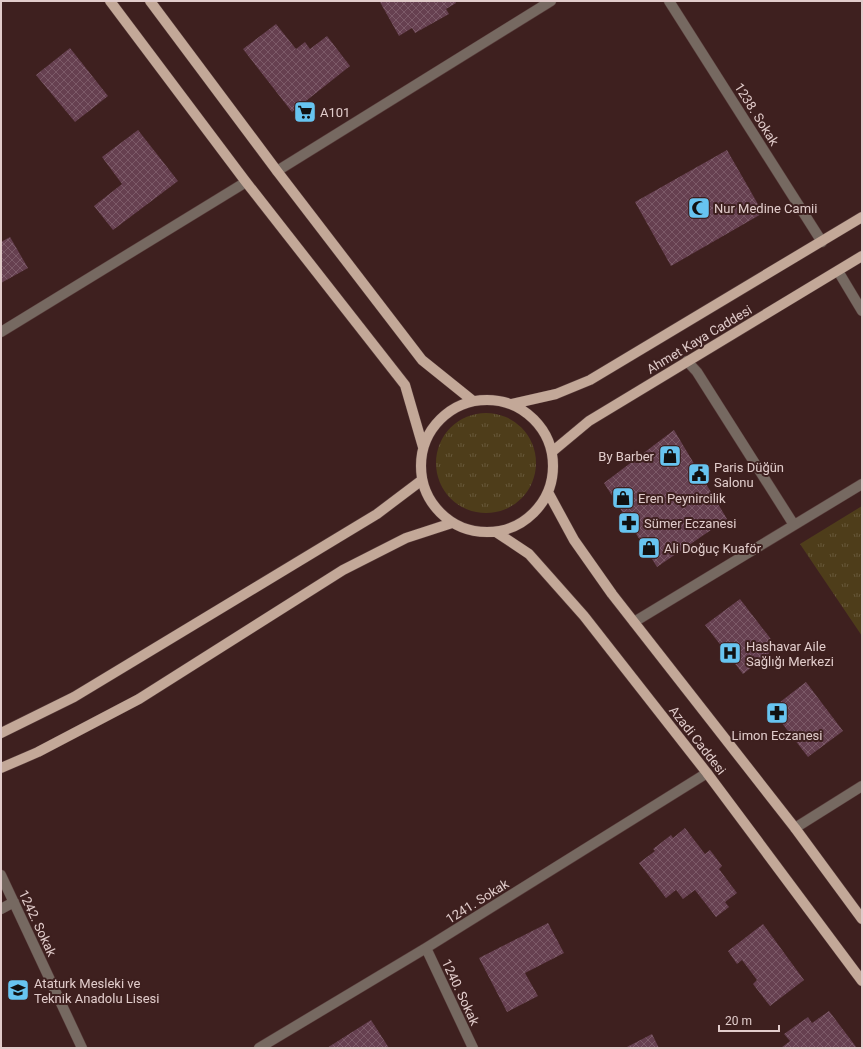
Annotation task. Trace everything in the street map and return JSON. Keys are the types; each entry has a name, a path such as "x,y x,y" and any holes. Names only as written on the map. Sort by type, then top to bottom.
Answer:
{"main road":[{"path":"110,1 246,182 405,385 423,447"},
{"path":"150,1 277,171 422,360 473,401"},
{"path":"512,404 556,394 590,380 862,217"},
{"name":"Ahmet Kaya Caddesi","path":"553,451 589,421 862,256"},
{"path":"492,400 512,404 530,415 544,431 553,451 554,473 548,494 536,512 517,526 496,532 473,531 452,523 438,511 428,497 422,480 420,464 423,447 431,431 442,418 456,407 473,401 492,400"},
{"path":"1,733 74,697 377,514 422,480"},
{"name":"Azadi Caddesi","path":"548,494 574,540 634,622 796,828 862,919"},
{"path":"1,768 65,738 139,699 343,570 406,538 452,523"},
{"name":"Azadi Caddesi","path":"496,532 529,554 584,616 707,773 862,981"}],"street":[{"path":"277,171 551,1"},
{"name":"1238. Sokak","path":"669,1 822,242"},
{"path":"1,332 246,182"},
{"path":"838,271 862,311"},
{"path":"687,361 697,372 794,525"},
{"path":"634,622 862,484"},
{"name":"1241. Sokak","path":"259,1048 426,948 707,773"},
{"path":"796,828 862,786"},
{"name":"1242. Sokak","path":"1,875 82,1048"},
{"path":"1,909 14,902"},
{"name":"1240. Sokak","path":"426,948 473,1048"}],"green space":[{"path":"486,413 505,417 521,428 532,444 536,463 532,482 521,498 505,509 486,513 467,509 451,498 440,482 436,463 440,444 451,428 467,417"},
{"path":"862,506 862,636 800,544"}],"building":[{"path":"455,1 456,3 446,9 449,14 415,33 412,28 399,36 380,2"},
{"path":"276,24 296,49 305,42 310,49 327,36 350,66 292,112 243,49"},
{"path":"70,48 108,96 75,122 36,75"},
{"path":"138,130 178,181 113,230 94,206 122,184 102,157"},
{"name":"Nur Medine Camii","path":"727,150 763,213 671,266 635,202"},
{"path":"10,237 28,268 1,283 1,242"},
{"path":"674,430 727,519 657,567 604,483"},
{"path":"740,599 777,647 743,674 705,625"},
{"path":"806,682 843,731 808,757 771,709"},
{"path":"685,828 705,854 710,850 722,866 719,869 737,893 725,902 729,907 716,917 695,890 683,899 676,890 666,898 639,863 655,851 653,849 671,835 673,838"},
{"path":"548,923 564,953 525,973 538,996 507,1012 479,958"},
{"path":"763,924 804,980 770,1006 753,984 757,980 742,960 737,964 728,951"},
{"path":"829,1011 857,1048 781,1048 790,1041 784,1034 808,1017 812,1023"},
{"path":"371,1020 389,1048 327,1048"},
{"path":"652,1034 659,1048 625,1048"}],"place":[{"name":"A101","path":"305,112"},
{"name":"Nur Medine Camii","path":"699,208"},
{"name":"By Barber","path":"670,456"},
{"name":"Paris Düğün Salonu","path":"699,474"},
{"name":"Eren Peynircilik","path":"623,498"},
{"name":"Sümer Eczanesi","path":"629,523"},
{"name":"Ali Doğuç Kuaför","path":"649,548"},
{"name":"Hashavar Aile Sağlığı Merkezi","path":"730,653"},
{"name":"Limon Eczanesi","path":"777,713"},
{"name":"Ataturk Mesleki ve Teknik Anadolu Lisesi","path":"18,990"}]}
